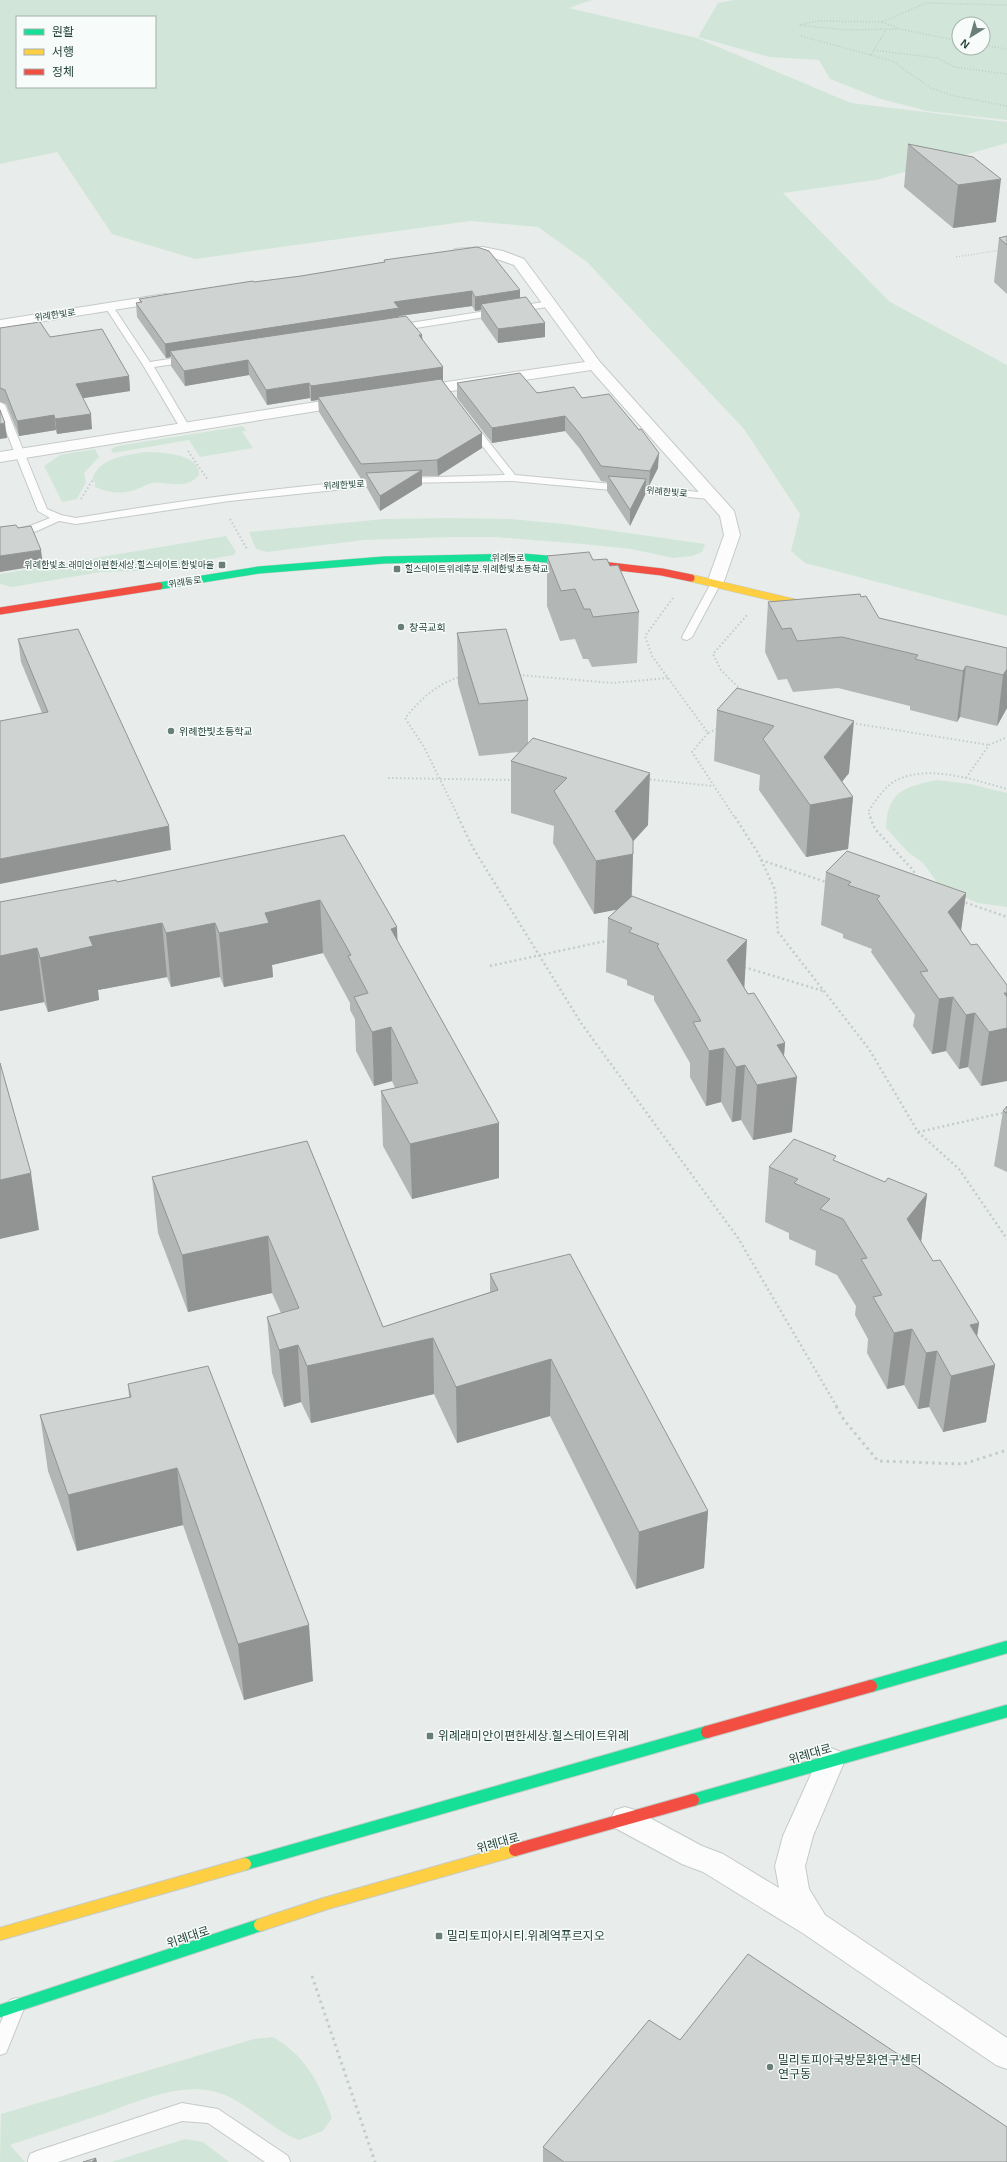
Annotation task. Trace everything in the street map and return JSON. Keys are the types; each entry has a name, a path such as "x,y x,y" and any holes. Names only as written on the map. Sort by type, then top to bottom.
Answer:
{"main road":[{"name":"위례동로","path":"0,611 259,570 384,560 522,557 593,563 688,578 716,583 825,610"},
{"path":"0,1934 1007,1647"},
{"name":"위례대로","path":"8,2008 324,1904 1007,1711"}],"street":[{"name":"위례한빛로","path":"448,254 464,251 489,252 506,256 519,262 595,365 728,515 732,535 716,583"},
{"name":"위례한빛로","path":"0,324 180,296"},
{"path":"404,394 445,391 595,365"},
{"path":"0,457 184,426 364,400"},
{"path":"815,1925 795,1892 790,1866 798,1836 831,1760"},
{"path":"625,1819 692,1855 713,1863 815,1925 1007,2055"}],"lane":[{"path":"385,329 550,304"},
{"path":"110,307 148,365 184,426"},
{"path":"148,365 195,358"},
{"name":"위례한빛로","path":"0,405 43,511 58,518 76,521 217,498 314,487 427,480 512,478 710,496"},
{"path":"466,418 512,478"},
{"path":"6,534 33,529 58,518"},
{"path":"687,637 716,583"},
{"path":"0,2048 8,2008"},
{"path":"37,2160 182,2112 211,2115 280,2162"}],"path":[{"path":"882,22 906,10 926,4 1007,5"},
{"path":"900,29 844,30 799,25 819,21 882,22 900,29 951,39"},
{"path":"871,55 886,30"},
{"path":"801,36 898,63 921,82 944,92 971,100 1007,106"},
{"path":"991,46 1007,48"},
{"path":"874,50 937,58 954,67 1007,74"},
{"path":"956,257 1007,249"},
{"path":"185,446 208,480 202,482"},
{"path":"78,502 92,481"},
{"path":"217,498 259,570"},
{"path":"688,578 645,636 652,656 708,733"},
{"path":"744,693 721,670 714,654 767,595"},
{"path":"512,675 613,683 668,678"},
{"path":"462,676 449,679 423,696 405,718 424,747 473,848 581,1023 738,1238 844,1420 878,1461 963,1464 1007,1450"},
{"path":"845,722 989,745 1007,738"},
{"path":"721,727 708,733 692,752 761,860 775,890 778,932 869,1049 918,1132 959,1169 1007,1239"},
{"path":"966,778 989,745"},
{"path":"920,883 913,870 875,829 868,812 882,792 899,779 929,773 966,778 1007,789"},
{"path":"388,778 516,780"},
{"path":"642,778 714,786"},
{"path":"761,860 832,885"},
{"path":"960,901 1007,917"},
{"path":"490,966 615,939"},
{"path":"741,966 824,991"},
{"path":"918,1132 1007,1112"},
{"path":"312,1976 375,2162"}],"green space":[{"path":"0,0 592,0 569,8 697,38 851,103 1007,122 1007,143 876,180 783,193 890,302 1007,365 1007,616 805,563 791,551 800,514 744,429 587,262 538,227 470,221 195,259 112,234 57,152 0,164"},
{"path":"734,0 1007,0 1007,120 927,111 881,99 830,79 819,60 769,57 698,37 718,3"},
{"path":"243,426 246,431 242,431 253,448 200,457 189,440 113,453 111,449 117,446"},
{"path":"95,449 99,457 84,473 86,482 77,499 62,502 44,466 60,455"},
{"path":"144,452 169,453 186,458 193,462 198,468 199,475 188,483 152,483 132,491 121,493 105,491 95,487 95,482 92,481 99,467 112,459"},
{"path":"384,519 510,519 565,524 705,544 702,552 692,556 673,558 631,549 496,537 364,540 267,552 256,549 249,532"},
{"path":"226,536 236,552 234,555 141,571 101,572 12,587 0,584 0,574"},
{"path":"937,780 970,784 1007,793 1007,907 978,903 955,893 937,882 923,863 908,852 886,828 887,816 894,798 900,793 916,785"},
{"path":"273,2037 295,2053 317,2082 332,2118 323,2131 299,2140 277,2129 245,2106 223,2094 198,2089 184,2090 170,2092 141,2100 10,2145 25,2162 0,2162 1,2114 254,2039"},
{"path":"185,2139 203,2142 229,2162 111,2162"}],"building":[{"path":"908,144 973,157 1001,179 958,185"},
{"path":"1007,236 1007,245 999,238"},
{"path":"477,247 489,251 520,290 475,297 472,291 394,302 399,308 165,344 136,303 142,302 139,299 175,293 253,281 301,276 385,262 384,260"},
{"path":"526,297 545,323 498,329 481,304"},
{"path":"406,316 422,335 419,335 443,367 311,386 309,383 266,390 248,360 184,371 170,351"},
{"path":"40,322 50,337 102,329 129,376 76,384 91,414 55,419 54,415 17,421 5,390 0,388 0,328"},
{"path":"520,373 537,393 574,387 582,398 609,394 639,430 641,429 659,453 650,471 601,466 580,434 565,416 492,428 457,383"},
{"path":"441,379 482,433 437,460 361,464 318,397"},
{"path":"0,410 5,423 0,424"},
{"path":"422,470 380,496 366,473"},
{"path":"608,476 646,479 630,510"},
{"path":"16,525 18,528 31,526 41,550 0,556 0,527"},
{"path":"589,552 593,560 607,559 610,566 618,565 639,612 593,617 590,609 584,609 575,589 561,591 547,556"},
{"path":"860,594 861,597 866,596 879,618 1007,648 1007,669 1003,675 966,666 963,671 915,659 918,655 842,637 797,641 791,628 782,629 768,602"},
{"path":"78,629 169,826 0,859 0,721 48,712 18,639"},
{"path":"506,629 528,700 479,704 457,633"},
{"path":"737,688 854,721 824,757 853,797 810,805 763,739 774,726 717,710"},
{"path":"533,738 650,773 615,811 633,840 633,854 596,861 554,791 567,778 511,761"},
{"path":"344,835 397,927 391,929 499,1123 410,1144 381,1091 418,1083 391,1027 372,1032 354,997 368,993 348,956 351,955 320,900 265,913 269,923 219,933 215,923 166,933 162,923 89,937 93,946 40,958 37,948 0,956 0,902 116,880 117,882"},
{"path":"847,851 966,893 948,912 971,945 977,944 1007,985 1007,993 1004,993 1007,997 1007,1028 989,1032 975,1013 966,1015 953,997 939,999 920,972 928,971 877,899 880,896 848,885 851,882 826,872"},
{"path":"632,896 747,940 727,960 748,994 754,993 785,1043 777,1045 797,1077 757,1085 745,1065 736,1067 724,1048 709,1051 693,1022 701,1021 657,946 659,944 629,932 632,928 608,918"},
{"path":"0,1063 31,1173 0,1180"},
{"path":"1007,1106 1007,1113 1003,1111"},
{"path":"794,1139 836,1156 833,1160 885,1182 888,1178 927,1194 907,1219 933,1261 940,1260 979,1323 970,1325 995,1365 951,1376 937,1351 926,1353 912,1329 894,1333 873,1297 882,1295 861,1259 867,1258 843,1219 820,1209 830,1199 794,1183 798,1179 769,1167"},
{"path":"307,1141 383,1327 498,1290 490,1274 570,1254 708,1511 639,1532 551,1359 456,1387 433,1338 307,1366 298,1345 279,1350 267,1317 299,1308 268,1236 182,1255 152,1177"},
{"path":"208,1366 309,1625 238,1644 177,1468 68,1495 40,1415 131,1397 128,1384"},
{"name":"밀리토피아국방문화연구센터 연구동","path":"748,1954 1007,2127 1007,2162 564,2162 543,2147 649,2020 680,2040"},
{"path":"96,2158 92,2162 83,2162"}],"traffic: fast":[{"path":"159,586 259,570 384,560 522,557 558,560"},
{"path":"871,1686 1007,1647"},
{"path":"693,1800 1007,1711"},
{"path":"245,1864 707,1732"},
{"path":"0,2011 260,1925"}],"traffic: slow":[{"path":"691,578 817,608"},
{"path":"260,1925 324,1904 515,1850"},
{"path":"0,1934 245,1864"}],"traffic: jam":[{"path":"558,560 662,572 691,578"},
{"path":"0,611 159,586"},
{"path":"707,1732 871,1686"},
{"path":"515,1850 693,1800"}],"place":[{"name":"위례한빛초.래미안이편한세상.힐스테이트.한빛마을","path":"222,565"},
{"name":"힐스테이트위례후문.위례한빛초등학교","path":"397,569"},
{"name":"창곡교회","path":"401,627"},
{"name":"위례한빛초등학교","path":"171,731"},
{"name":"위례래미안이편한세상.힐스테이트위례","path":"430,1736"},
{"name":"밀리토피아시티.위례역푸르지오","path":"439,1936"},
{"name":"밀리토피아국방문화연구센터 연구동","path":"770,2067"}]}
